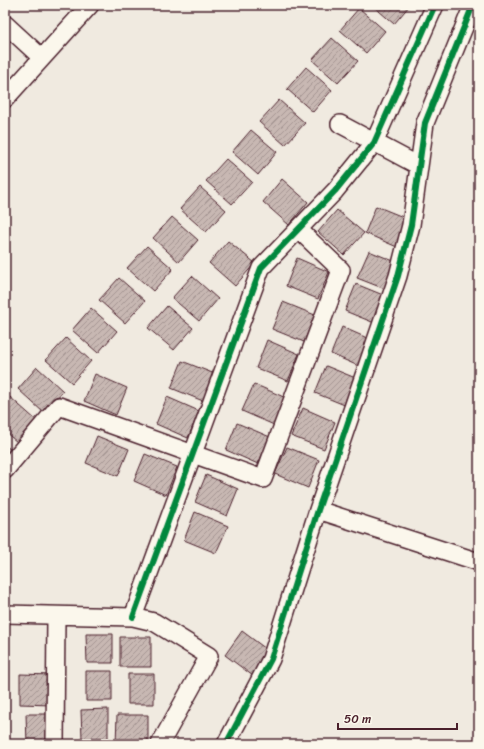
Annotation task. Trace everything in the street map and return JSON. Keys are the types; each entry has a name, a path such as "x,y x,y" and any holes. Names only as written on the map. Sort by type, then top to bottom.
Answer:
{"street":[{"path":"5,98 90,5"},
{"path":"133,617 261,268 335,191 374,143 435,5"},
{"path":"226,744 271,659 318,510 398,276 411,225 425,123 473,5"},
{"path":"5,24 42,58"},
{"path":"340,124 419,166"},
{"path":"5,470 59,406 263,479 341,270 298,229"},
{"path":"318,510 479,562"},
{"path":"5,614 133,617 154,622 209,656 160,744"},
{"path":"55,744 56,616"}],"building":[{"path":"372,5 410,5 394,24"},
{"path":"359,8 385,31 366,53 340,30"},
{"path":"332,38 358,61 338,83 312,60"},
{"path":"306,67 332,90 313,112 287,89"},
{"path":"279,100 305,123 285,145 259,122"},
{"path":"251,130 277,152 258,175 232,152"},
{"path":"226,159 252,182 232,204 206,181"},
{"path":"282,179 308,202 289,225 263,202"},
{"path":"200,187 226,210 206,232 180,209"},
{"path":"376,206 408,219 397,247 365,233"},
{"path":"337,210 364,233 344,255 318,232"},
{"path":"172,217 198,240 179,262 153,238"},
{"path":"228,241 255,263 235,286 209,263"},
{"path":"147,246 173,269 153,291 127,268"},
{"path":"369,251 401,264 390,291 357,278"},
{"path":"297,258 329,272 318,299 286,286"},
{"path":"192,276 218,299 199,321 172,298"},
{"path":"119,278 145,301 125,323 99,300"},
{"path":"356,284 388,297 377,324 345,311"},
{"path":"283,302 315,315 304,342 272,329"},
{"path":"167,306 193,328 174,350 148,328"},
{"path":"91,308 117,331 98,353 72,330"},
{"path":"342,327 374,341 363,368 331,354"},
{"path":"66,338 91,361 72,383 46,360"},
{"path":"267,340 299,354 288,381 256,368"},
{"path":"182,361 215,374 203,401 171,388"},
{"path":"326,366 358,379 347,406 315,393"},
{"path":"37,367 63,391 44,413 18,389"},
{"path":"95,374 127,388 116,415 84,401"},
{"path":"254,384 286,398 274,425 242,411"},
{"path":"10,397 36,420 17,442 5,432 5,403"},
{"path":"167,397 199,411 188,438 156,424"},
{"path":"303,408 335,422 324,449 291,436"},
{"path":"237,423 270,437 258,464 226,450"},
{"path":"97,436 129,449 118,476 86,463"},
{"path":"5,445 11,450 5,457"},
{"path":"287,447 319,460 308,488 275,474"},
{"path":"145,454 177,467 166,495 134,481"},
{"path":"206,475 238,489 227,516 195,502"},
{"path":"195,512 228,526 216,553 184,540"},
{"path":"242,631 270,652 253,676 225,655"},
{"path":"86,634 113,634 113,663 87,663"},
{"path":"120,637 151,637 151,667 120,667"},
{"path":"86,671 112,671 112,701 86,701"},
{"path":"20,674 52,675 51,705 20,704"},
{"path":"128,674 154,674 154,704 128,704"},
{"path":"108,709 108,739 82,739 81,710"},
{"path":"26,714 52,714 53,743 27,744"},
{"path":"117,715 148,715 148,744 116,744"}],"cycle path":[{"path":"133,617 261,268 335,191 374,143 435,5"},
{"path":"226,744 271,659 318,510 398,276 411,225 425,123 473,5"}]}
